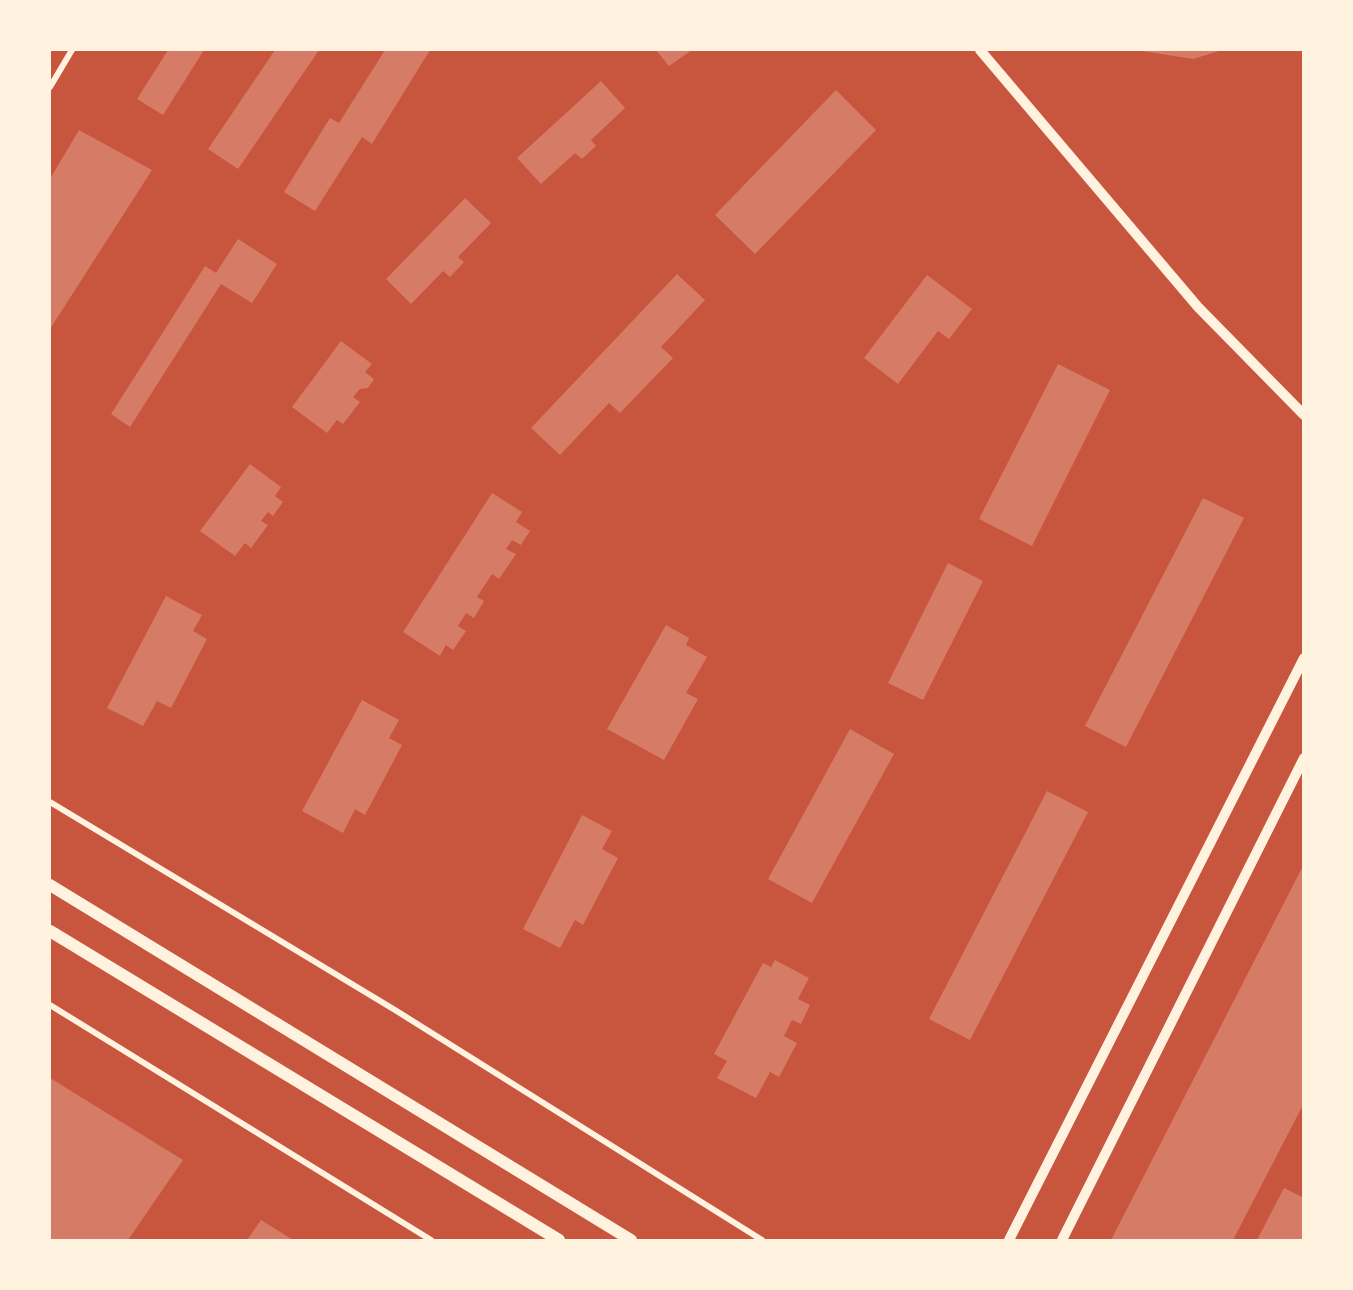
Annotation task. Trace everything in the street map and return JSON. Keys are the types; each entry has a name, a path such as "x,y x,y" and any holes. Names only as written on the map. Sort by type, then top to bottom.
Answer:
{"main road":[{"path":"50,885 631,1240"},
{"path":"50,931 559,1240"}],"street":[{"path":"50,87 72,50"},
{"path":"980,50 1198,307 1304,415"},
{"path":"1009,1240 1304,658"},
{"path":"1062,1240 1304,759"},
{"path":"50,802 395,1010 762,1240"},
{"path":"50,1005 431,1240"}],"building":[{"path":"168,50 204,50 163,115 137,99"},
{"path":"275,50 319,50 238,169 208,149"},
{"path":"385,50 430,50 372,144 362,137 315,211 284,192 330,118 339,123"},
{"path":"656,50 692,50 669,66"},
{"path":"1136,50 1222,50 1193,59"},
{"path":"601,81 625,108 591,140 596,146 582,159 575,153 541,184 517,158"},
{"path":"836,90 876,130 755,254 715,215"},
{"path":"79,130 152,170 50,329 50,179"},
{"path":"465,198 491,223 458,257 464,262 450,277 443,271 411,304 386,279"},
{"path":"238,239 277,264 252,303 221,284 130,427 111,414 205,266 216,273"},
{"path":"677,274 705,300 661,347 673,358 620,413 609,403 560,455 531,428"},
{"path":"927,275 972,309 949,339 938,331 898,384 864,358"},
{"path":"341,341 372,364 365,372 374,379 368,388 360,389 353,397 360,402 343,424 337,420 327,433 292,407"},
{"path":"1058,364 1110,390 1032,546 979,519"},
{"path":"250,464 281,487 275,496 283,502 273,516 268,512 261,521 268,525 251,548 245,543 235,556 200,531"},
{"path":"492,493 522,512 516,522 530,531 521,545 512,540 506,549 516,554 499,579 492,574 477,597 484,601 474,618 466,613 458,626 466,631 453,650 446,645 440,656 403,632"},
{"path":"1203,498 1244,518 1126,747 1085,726"},
{"path":"948,563 983,581 923,700 888,683"},
{"path":"166,596 202,615 193,631 207,639 171,708 157,701 143,726 107,708"},
{"path":"666,625 689,638 686,645 707,657 686,693 698,699 664,760 607,729"},
{"path":"362,700 399,720 389,738 402,745 365,815 355,809 343,833 302,811"},
{"path":"850,729 894,754 812,903 768,879"},
{"path":"1047,791 1088,812 970,1040 929,1019"},
{"path":"582,815 612,831 602,849 618,858 583,925 575,920 560,948 523,929"},
{"path":"1304,864 1304,1103 1233,1240 1111,1240"},
{"path":"775,960 809,978 798,999 810,1005 801,1024 792,1020 784,1036 797,1043 779,1077 770,1072 756,1098 717,1078 727,1061 714,1054 763,963 771,967"},
{"path":"50,1078 183,1160 128,1240 50,1240"},
{"path":"1284,1188 1304,1198 1304,1240 1257,1240"},
{"path":"261,1220 293,1240 247,1240"}]}
